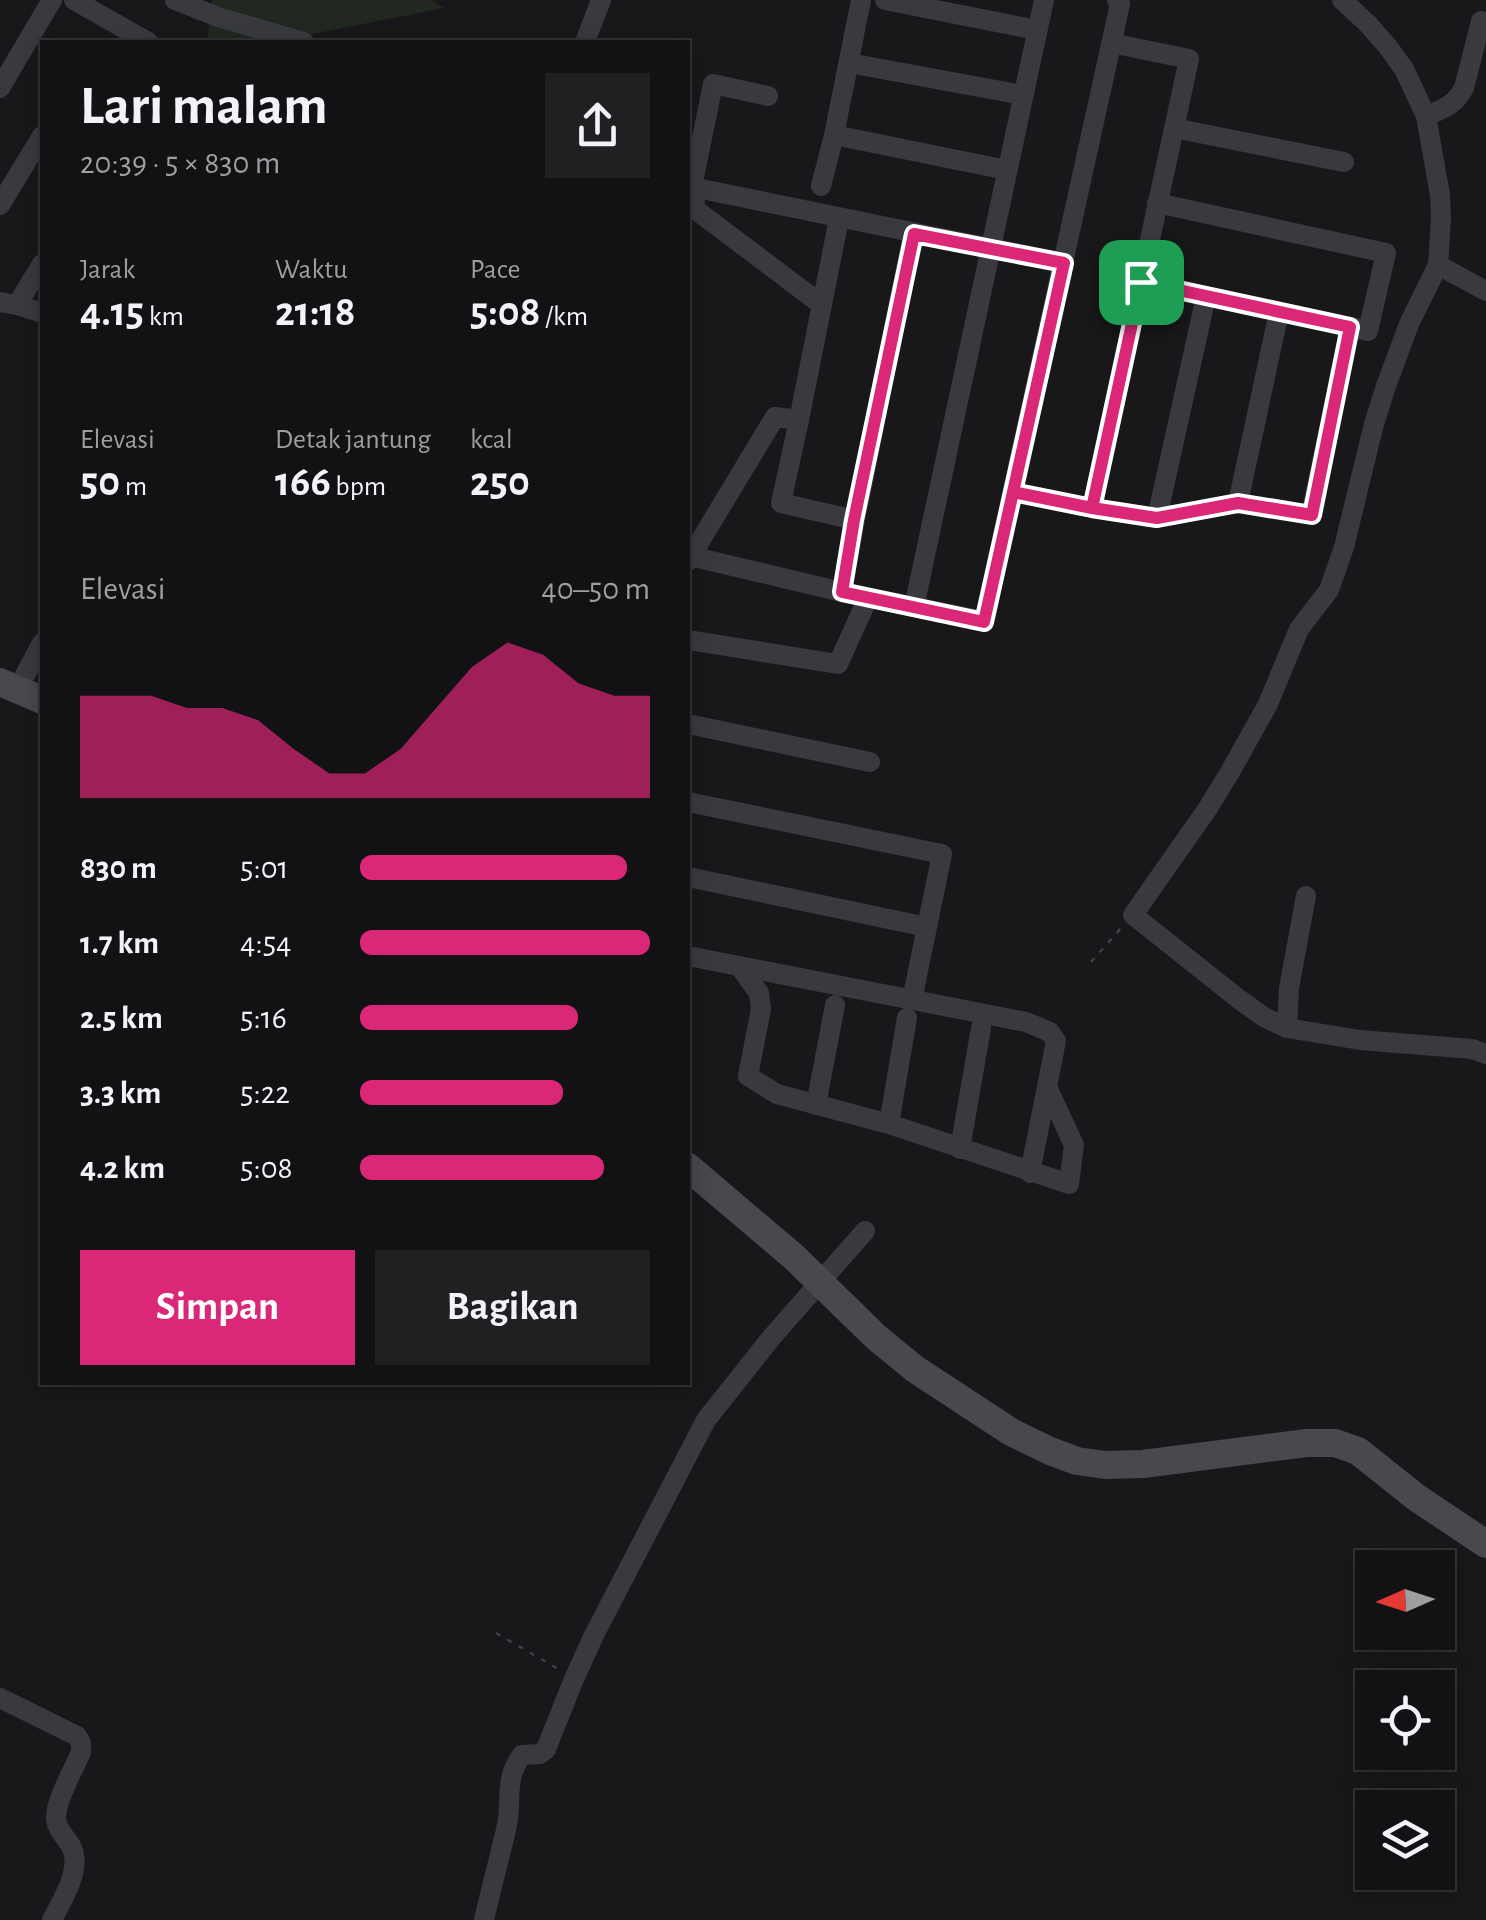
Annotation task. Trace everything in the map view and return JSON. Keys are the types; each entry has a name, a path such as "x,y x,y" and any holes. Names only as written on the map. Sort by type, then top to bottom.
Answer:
{"street":[{"path":"0,88 52,0"},
{"path":"74,0 144,40"},
{"path":"175,0 297,40"},
{"path":"586,40 601,0"},
{"path":"821,186 861,0"},
{"path":"885,0 1037,30"},
{"path":"914,607 1044,0"},
{"path":"690,558 984,622 1120,4 1117,0"},
{"path":"1342,0 1368,24 1404,69 1426,116 1440,195 1438,265 1403,338 1386,386 1329,590 1298,630 1268,704 1222,784 1133,915 1240,1000 1287,1028 1360,1040 1472,1049 1486,1054"},
{"path":"1426,116 1451,105 1464,88 1481,21"},
{"path":"101,40 112,22"},
{"path":"1092,508 1189,58 1111,43"},
{"path":"849,63 1023,95"},
{"path":"768,96 714,84 692,187 696,210 822,305"},
{"path":"1174,128 1344,162"},
{"path":"834,135 1007,170"},
{"path":"0,205 40,139"},
{"path":"692,187 1064,263"},
{"path":"1141,282 1368,331 1386,253 1158,203"},
{"path":"839,218 781,503 854,520"},
{"path":"842,592 914,234"},
{"path":"1438,265 1486,291"},
{"path":"40,266 8,303 40,313"},
{"path":"1157,518 1206,296"},
{"path":"1238,503 1279,312"},
{"path":"1013,492 1157,518 1238,503 1312,515 1350,327"},
{"path":"690,556 775,416 799,420"},
{"path":"690,640 838,664 868,598"},
{"path":"20,691 40,647"},
{"path":"690,724 870,762"},
{"path":"690,802 942,854 889,1124"},
{"path":"690,877 927,927"},
{"path":"1287,1028 1289,988 1306,896"},
{"path":"690,956 909,1009 1026,1022 1050,1032 1056,1041 1030,1173"},
{"path":"740,966 758,992 761,1008 748,1076 778,1094 889,1124 1069,1184 1074,1145 1047,1087"},
{"path":"816,1105 836,1005"},
{"path":"960,1148 982,1028"},
{"path":"690,1169 794,1257 876,1337 915,1369 1011,1432 1050,1451 1077,1461 1143,1464 1307,1443 1335,1443 1358,1451 1416,1498 1486,1544"},
{"path":"484,1920 508,1818 513,1770 522,1755 540,1754 546,1749 610,1603 706,1420 771,1338 865,1231"},
{"path":"0,1698 77,1736 82,1743 57,1809 58,1826 74,1851 74,1860 71,1879 52,1920"}],"path":[{"path":"1091,962 1133,915"},
{"path":"496,1634 574,1679"}],"shaded area":[{"path":"212,0 431,0 444,8 282,40 207,40"}],"route":[{"path":"1141,282 1092,508 1013,492 1064,263 914,234 842,592 984,622 1013,492 1092,508 1157,518 1238,503 1312,515 1350,327 1141,282"}]}
